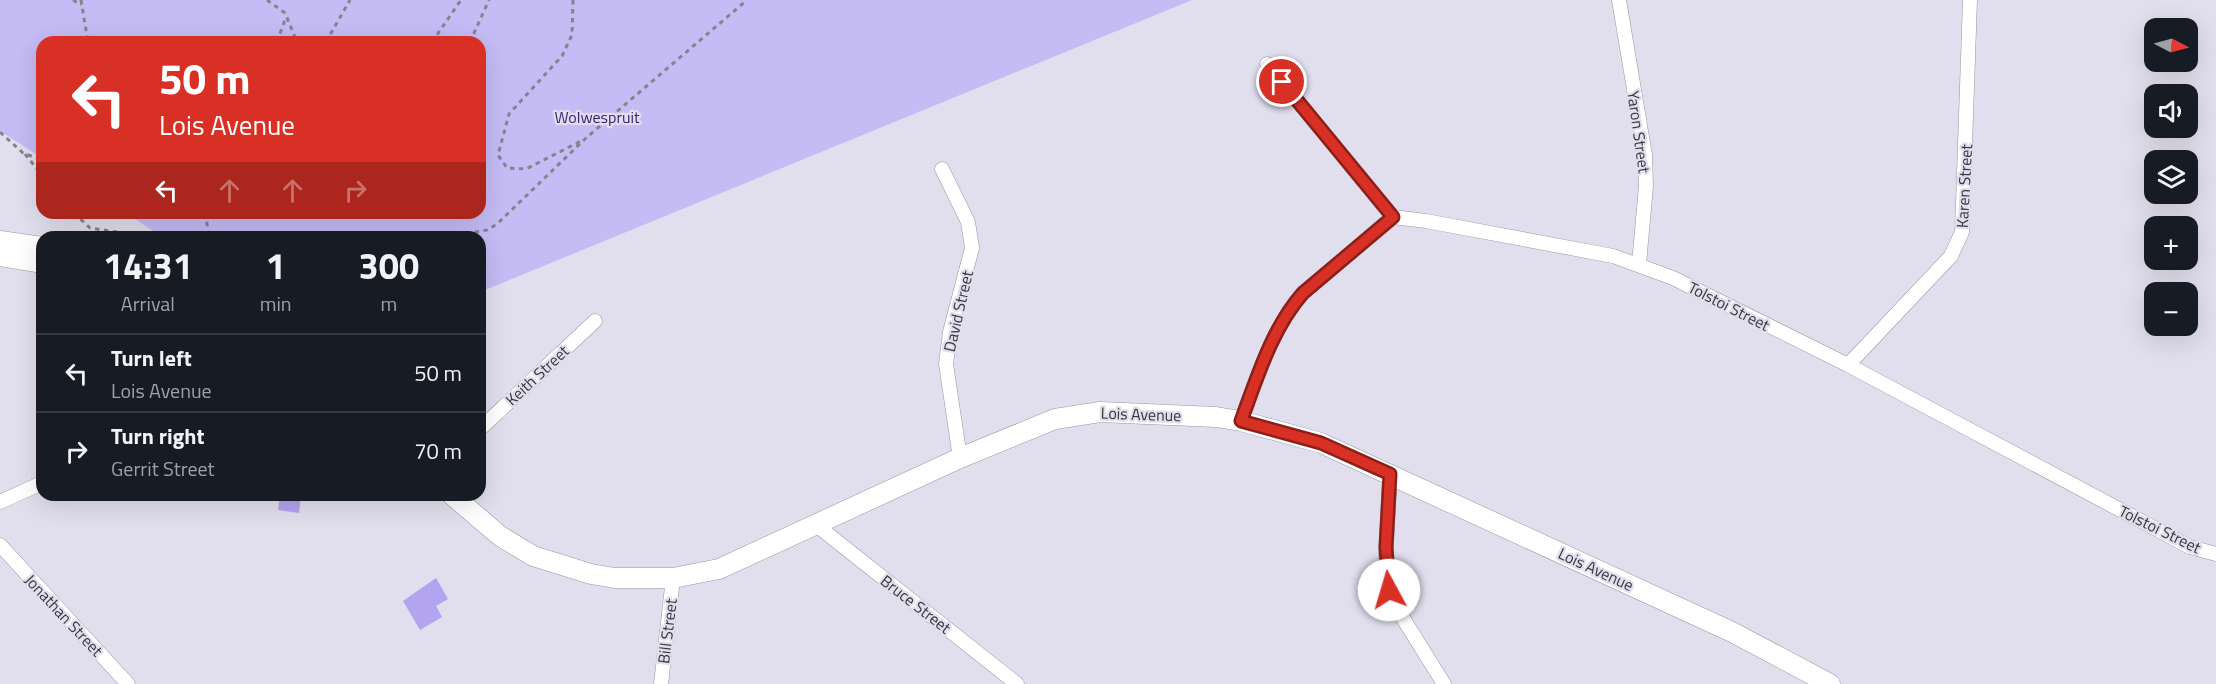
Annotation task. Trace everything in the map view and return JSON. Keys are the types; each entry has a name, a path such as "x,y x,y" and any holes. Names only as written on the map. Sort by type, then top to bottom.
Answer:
{"street":[{"name":"Yaron Street","path":"1619,0 1645,156 1646,186 1639,264"},
{"name":"Karen Street","path":"1848,365 1958,245 1965,219 1970,0"},
{"path":"1241,421 1261,369 1292,306 1303,293 1393,217 1267,64"},
{"name":"David Street","path":"942,170 968,222 972,248 950,332 946,364 960,458"},
{"name":"Tolstoi Street","path":"1393,217 1589,252 1639,264 1673,278 1848,365 2190,547 2216,554"},
{"path":"0,241 36,246"},
{"path":"0,256 36,262"},
{"name":"Keith Street","path":"486,423 595,321"},
{"name":"Lois Avenue","path":"459,501 500,536 533,556 591,574 615,578 673,578 719,569 960,458 1030,428 1079,413 1138,412 1241,421 1321,443 1721,627 1830,684"},
{"path":"1390,474 1385,569 1391,599 1444,684"},
{"path":"0,502 36,486"},
{"name":"Bruce Street","path":"815,524 1017,684"},
{"name":"Jonathan Street","path":"0,545 128,684"},
{"name":"Bill Street","path":"661,684 673,578"}],"path":[{"path":"73,0 81,5"},
{"path":"81,0 87,36"},
{"path":"267,0 286,16 294,36"},
{"path":"329,36 350,0"},
{"path":"436,36 461,0"},
{"path":"473,36 489,0"},
{"path":"573,0 572,35 562,56 509,114 498,154 507,168 526,169 586,138"},
{"path":"481,231 497,224 586,138 747,0"},
{"path":"278,36 286,16"},
{"path":"0,132 24,153 36,168"},
{"path":"24,153 36,158"},
{"path":"80,219 90,228 110,231"}],"green space":[{"name":"Wolwespruit","path":"0,0 1192,0 486,290 486,231 153,231 135,219 486,219 486,36 36,36 36,154 0,131"}],"building":[{"path":"279,501 300,501 299,513 278,510"},
{"path":"436,578 448,599 436,606 442,617 420,630 403,601"}],"route":[{"path":"1282,82 1393,217 1303,293 1292,306 1261,369 1241,421 1321,443 1390,474 1385,569 1389,590"}]}
